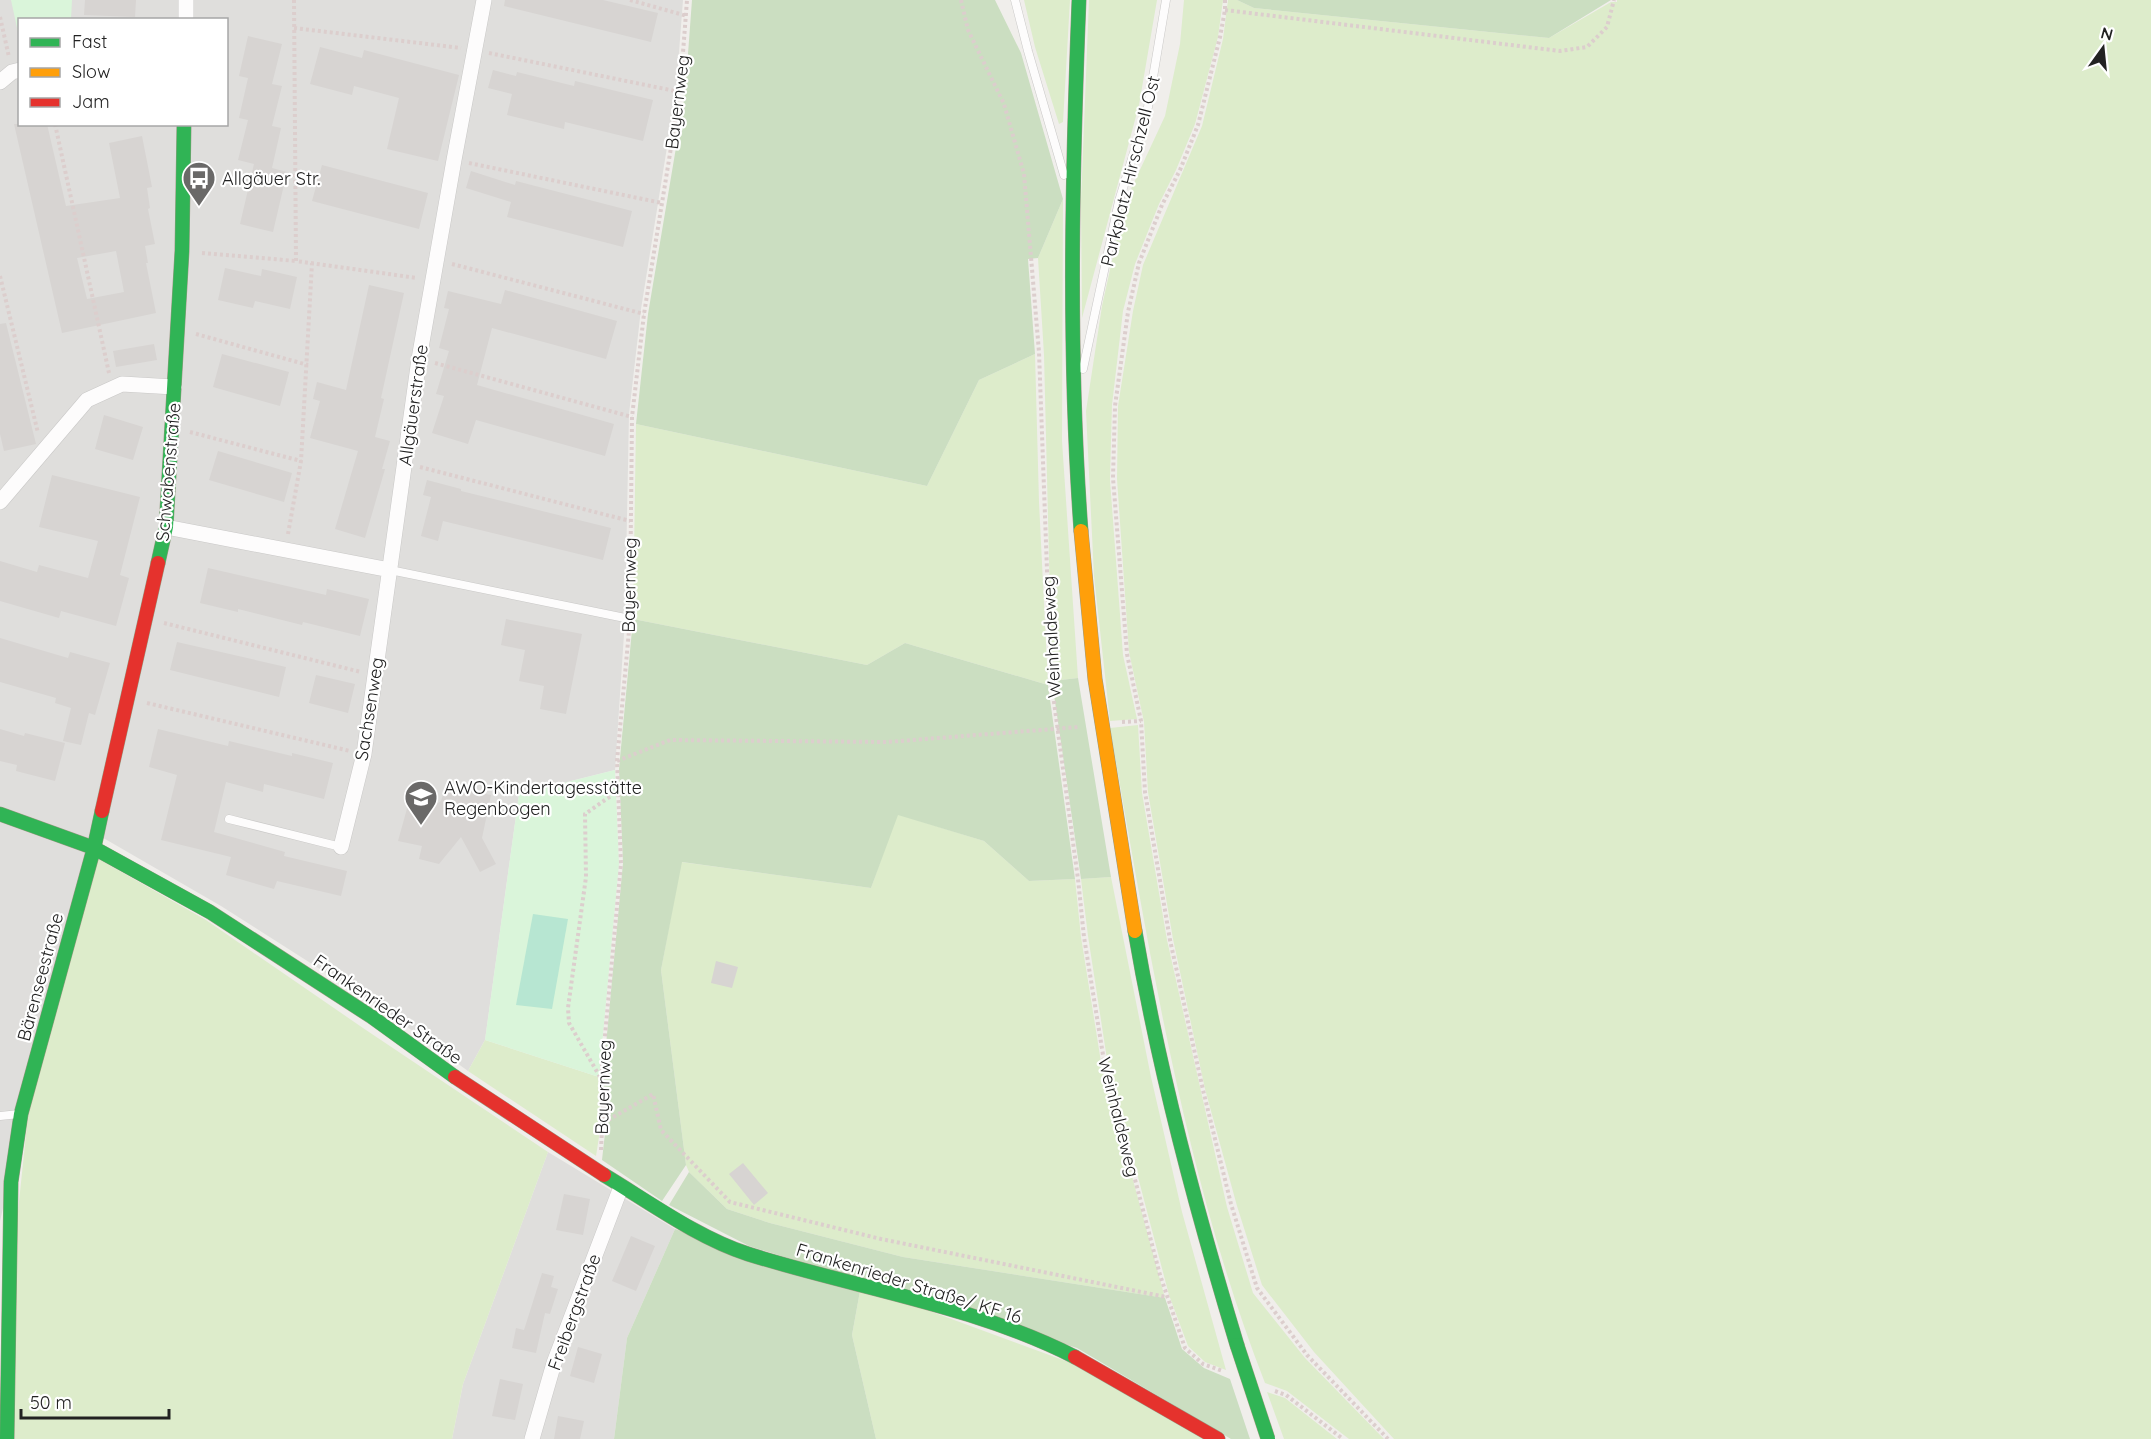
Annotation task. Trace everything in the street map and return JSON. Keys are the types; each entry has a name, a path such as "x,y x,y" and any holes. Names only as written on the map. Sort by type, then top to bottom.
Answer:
{"street":[{"path":"186,0 186,18"},
{"name":"Allgäuerstraße","path":"390,570 419,359 484,0"},
{"path":"1079,0 1072,202 1073,411 1084,576 1100,726 1136,937 1163,1075 1197,1210 1237,1346 1268,1439"},
{"name":"Schwabenstraße","path":"94,848 166,527 182,251 184,126"},
{"path":"0,502 87,400 122,384 174,387"},
{"path":"166,527 390,570"},
{"name":"Sachsenweg","path":"341,847 364,754 390,570"},
{"name":"Frankenrieder Straße","path":"0,814 94,848 210,912 372,1017 462,1082 621,1187 705,1235 746,1252"},
{"name":"Bärenseestraße","path":"7,1439 11,1182 21,1114 94,848"},
{"name":"Freibergstraße","path":"532,1439 554,1363 621,1187"},
{"name":"Frankenrieder Straße/ KF 16","path":"746,1252 1001,1326 1072,1356 1218,1439"}],"lane":[{"path":"1015,0 1072,202"},
{"name":"Parkplatz Hirschzell Ost","path":"1073,411 1119,201 1148,107 1166,0"},
{"path":"390,570 630,619"},
{"path":"229,819 341,847"},
{"path":"0,1116 21,1114"}],"path":[{"path":"294,0 296,261"},
{"path":"630,0 687,16"},
{"name":"Bayernweg","path":"596,1171 601,1152 603,1123 601,1078 621,864 617,761 630,619 632,417 644,314 680,92 687,0"},
{"name":"Weinhaldeweg","path":"961,0 968,30 1004,104 1024,174 1039,352 1051,680 1084,936 1104,1061 1160,1275"},
{"path":"1225,0 1226,10 1198,125 1139,263 1128,312 1115,406 1113,478 1127,654 1141,722 1145,792 1170,940 1231,1204 1257,1288 1307,1355 1388,1439"},
{"path":"1226,10 1560,51 1587,47 1606,27 1614,0"},
{"path":"0,17 10,75"},
{"path":"55,126 112,388"},
{"path":"454,160 662,203"},
{"path":"182,251 296,261 433,280"},
{"path":"437,260 644,314"},
{"path":"285,550 301,461 312,263"},
{"path":"0,276 42,452"},
{"path":"178,329 308,365"},
{"path":"419,359 632,417"},
{"path":"172,428 301,461"},
{"path":"405,463 630,521"},
{"path":"146,618 375,675"},
{"path":"128,699 364,754"},
{"path":"1122,722 1141,722"},
{"path":"617,761 670,740 887,742 1079,727"},
{"path":"601,1078 568,1023 568,1008 586,877 585,814 618,790"},
{"path":"603,1123 653,1094 661,1130 730,1202 881,1239 1166,1297"}],"shaded area":[{"path":"0,0 683,0 676,91 641,309 629,414 625,619 615,770 519,794 485,1040 468,1071 381,1008 221,906 93,832 0,1221"},
{"path":"548,1152 675,1229 627,1338 614,1439 452,1439 463,1384"}],"green space":[{"path":"11,0 72,0 71,18 18,18 18,32"},
{"path":"692,0 995,0 1021,53 1063,199 1038,258 1028,259 1035,354 979,380 927,486 636,424 648,314 685,94"},
{"path":"1024,0 1070,0 1063,122 1059,124 1035,47"},
{"path":"1089,0 1157,0 1139,105 1082,318 1081,201"},
{"path":"1184,0 1223,0 1218,37 1195,124 1135,264 1123,311 1112,405 1110,480 1123,655 1137,719 1110,721 1094,576 1086,411 1102,306 1125,202 1165,116 1180,44"},
{"path":"1228,0 1237,0 1254,8 1549,38 1617,0 2151,0 2151,1439 1394,1439 1314,1352 1262,1285 1237,1206 1205,1089 1173,939 1148,792 1144,722 1129,652 1117,479 1118,406 1133,311 1143,265 1202,126 1223,39"},
{"path":"1237,0 1611,0 1549,38 1254,8"},
{"path":"1063,199 1062,441 1078,678 1052,681 1044,355 1038,258"},
{"path":"1035,354 1039,502 1048,685 905,643 867,665 633,619 636,424 927,486 979,380"},
{"path":"633,619 867,665 905,643 1048,685 1075,879 1029,881 984,841 898,815 871,888 682,862 661,970 686,1165 662,1201 602,1160 606,1124 603,1077 623,863 619,769"},
{"path":"1078,678 1111,877 1081,879 1052,681"},
{"path":"1138,725 1142,793 1167,940 1227,1207 1253,1293 1305,1358 1384,1439 1349,1439 1287,1391 1265,1383 1236,1304 1190,1141 1171,1059 1110,728"},
{"path":"615,770 619,864 599,1077 485,1040 519,794"},
{"path":"897,814 984,841 1029,881 1075,879 1081,937 1101,1062 1165,1298 903,1257 770,1223 727,1209 689,1172 686,1165 661,970 681,862 871,888"},
{"path":"95,857 206,920 548,1152 463,1384 452,1439 11,1439 17,1221 28,1115"},
{"path":"1111,877 1151,1077 1182,1212 1226,1370 1205,1362 1188,1346 1169,1295 1107,1059 1081,879"},
{"path":"533,914 568,919 552,1009 516,1005"},
{"path":"485,1040 599,1077 601,1124 596,1156 468,1071"},
{"path":"689,1172 727,1209 770,1223 903,1257 1165,1298 1182,1349 1204,1368 1230,1379 1250,1439 1231,1439 1077,1348 749,1246 669,1205"},
{"path":"675,1229 860,1291 852,1335 876,1439 614,1439 627,1338"},
{"path":"860,1291 927,1310 1071,1363 1203,1439 876,1439 852,1335"},
{"path":"1267,1392 1285,1398 1337,1439 1284,1439"}],"building":[{"path":"85,0 136,0 135,17 84,15"},
{"path":"505,0 603,0 658,13 651,42 504,6"},
{"path":"248,36 282,44 272,84 282,86 272,126 281,128 272,168 287,172 273,232 240,224 254,164 238,160 248,120 239,118 248,78 239,76"},
{"path":"320,47 362,58 364,50 459,75 438,161 387,149 399,98 354,86 352,95 310,84"},
{"path":"493,70 516,76 517,72 574,86 575,81 653,100 643,141 565,122 564,129 507,115 512,94 488,88"},
{"path":"14,124 47,126 66,206 120,198 109,143 142,136 152,187 147,188 150,208 148,209 155,244 145,246 148,263 146,263 156,313 62,333","holes":["116,251 124,292 87,299 77,258"]},
{"path":"322,165 428,193 419,229 312,201"},
{"path":"471,171 515,185 516,181 632,211 623,247 507,217 511,202 466,188"},
{"path":"225,268 261,276 262,269 297,277 290,309 255,301 253,308 218,300"},
{"path":"369,285 404,293 381,398 384,399 375,437 390,441 382,469 385,469 365,538 335,529 358,451 310,438 320,401 313,399 317,382 346,390"},
{"path":"505,290 617,321 606,359 492,328 477,385 614,424 605,456 476,420 468,444 432,433 444,396 436,394 449,351 439,348 449,309 444,308 448,291 501,304"},
{"path":"6,323 36,444 4,451 0,434 0,324"},
{"path":"154,344 157,360 116,367 113,351"},
{"path":"222,354 289,372 280,406 213,387"},
{"path":"104,415 143,427 133,460 95,449"},
{"path":"218,451 292,473 284,502 209,480"},
{"path":"52,475 140,497 120,575 129,578 116,626 61,611 59,618 0,601 0,561 37,572 39,565 88,578 98,541 39,527"},
{"path":"427,480 461,489 461,491 611,528 603,560 443,521 438,541 421,536 431,497 423,495"},
{"path":"208,568 326,595 327,589 369,599 360,636 303,622 302,625 238,609 238,612 200,603"},
{"path":"506,619 582,634 566,714 540,709 544,686 519,681 525,650 501,645"},
{"path":"0,638 68,658 70,652 110,663 95,715 89,713 81,745 63,741 71,708 55,703 56,698 0,682"},
{"path":"177,642 286,667 279,697 170,670"},
{"path":"316,675 355,684 348,713 309,703"},
{"path":"0,729 65,743 55,781 16,771 17,765 0,761"},
{"path":"158,729 228,746 229,741 333,763 324,799 264,784 263,792 226,782 214,832 285,852 284,856 347,871 341,896 277,881 274,889 226,875 231,857 161,840 177,775 149,767"},
{"path":"446,786 491,795 482,838 496,864 480,872 461,837 439,864 419,859 422,846 398,841 408,805 428,810 441,801"},
{"path":"716,961 738,967 732,988 711,983"},
{"path":"743,1163 768,1193 754,1205 729,1174"},
{"path":"564,1194 590,1199 583,1235 556,1230"},
{"path":"631,1236 655,1246 636,1291 612,1281"},
{"path":"542,1273 554,1276 551,1287 558,1289 550,1314 545,1313 536,1353 512,1348 516,1328 524,1330"},
{"path":"578,1347 602,1354 594,1383 570,1376"},
{"path":"500,1379 523,1384 515,1420 492,1416"},
{"path":"558,1416 584,1421 580,1439 554,1439"}],"traffic: fast":[{"path":"1079,0 1073,332 1081,531"},
{"path":"158,563 166,527 182,251 184,126"},
{"path":"7,1439 11,1182 21,1114 94,848 102,811"},
{"path":"0,814 94,848 210,912 372,1017 455,1077"},
{"path":"1135,931 1167,1088 1207,1243 1237,1345"},
{"path":"604,1175 674,1219 729,1247 996,1324 1075,1357"},
{"path":"1237,1345 1268,1439"}],"traffic: slow":[{"path":"1081,531 1095,679 1135,931"}],"traffic: jam":[{"path":"102,811 158,563"},
{"path":"455,1077 604,1175"},
{"path":"1075,1357 1218,1439"}],"place":[{"name":"Allgäuer Str.","path":"199,207"},
{"name":"AWO-Kindertagesstätte Regenbogen","path":"421,826"}]}
